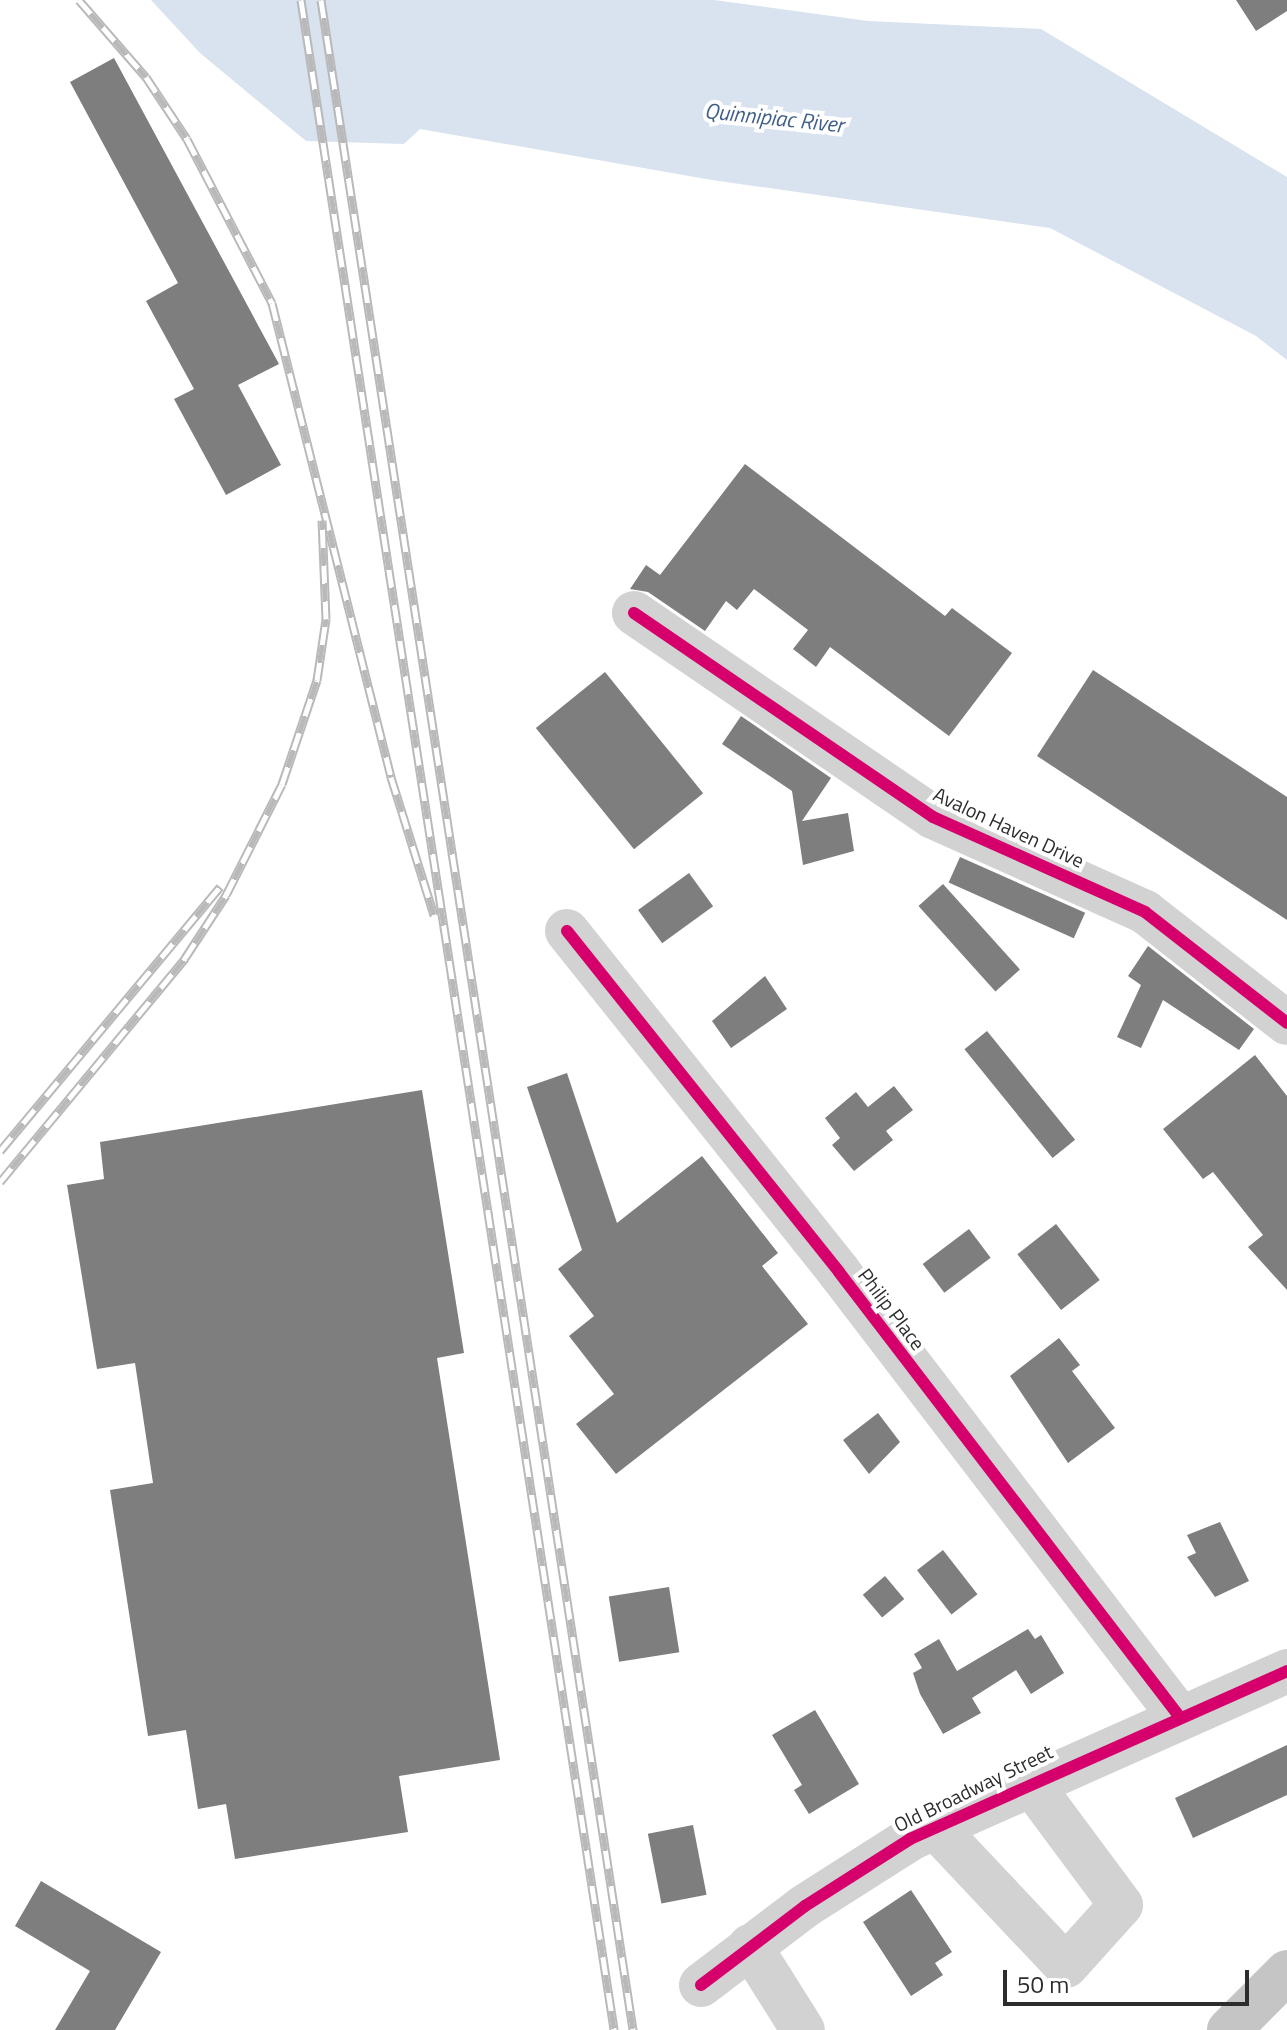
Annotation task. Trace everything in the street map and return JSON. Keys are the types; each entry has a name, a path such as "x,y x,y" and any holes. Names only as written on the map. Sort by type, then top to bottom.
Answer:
{"main road":[{"path":"1229,2030 1287,1972"}],"street":[{"name":"Avalon Haven Drive","path":"634,613 933,817 1145,912 1287,1023"},
{"name":"Philip Place","path":"567,931 839,1272 1179,1716"},
{"name":"Old Broadway Street","path":"701,1985 838,1883 934,1826 1029,1781 1287,1671"},
{"path":"934,1826 1066,1966 1121,1905 1029,1781"},
{"path":"750,1946 803,2030"}],"water":[{"name":"Quinnipiac River","path":"151,0 714,0 868,21 1041,29 1287,177 1287,360 1256,336 1050,228 712,180 420,129 404,144 306,141 200,53"}],"building":[{"path":"1236,0 1287,0 1287,11 1256,31"},
{"path":"114,58 279,364 238,385 281,465 226,495 174,399 194,389 146,301 178,283 70,82"},
{"path":"745,464 945,616 952,608 1012,653 949,736 830,647 816,667 793,649 808,630 754,589 737,610 726,601 705,631 648,592 630,589 646,565 660,575"},
{"path":"1093,670 1287,797 1287,920 1037,756"},
{"path":"605,672 703,793 634,849 536,728"},
{"path":"741,716 831,778 802,821 848,813 854,851 803,865 792,791 722,744"},
{"path":"960,857 1085,913 1074,938 949,883"},
{"path":"689,873 713,906 662,943 638,910"},
{"path":"943,884 1020,969 995,992 918,906"},
{"path":"1148,946 1254,1029 1239,1050 1163,1000 1141,1048 1117,1037 1141,985 1128,976"},
{"path":"765,976 787,1009 731,1048 712,1021"},
{"path":"987,1031 1075,1140 1053,1158 964,1049"},
{"path":"1255,1055 1287,1096 1287,1290 1248,1247 1263,1235 1213,1172 1203,1179 1163,1129"},
{"path":"567,1073 617,1223 702,1156 778,1253 762,1266 808,1324 616,1474 576,1424 614,1394 569,1336 594,1316 558,1269 582,1250 527,1087"},
{"path":"894,1086 913,1110 886,1131 893,1140 854,1171 832,1145 840,1138 825,1118 856,1092 868,1107"},
{"path":"422,1090 464,1353 437,1358 500,1760 399,1776 408,1832 235,1859 226,1804 198,1809 186,1730 148,1736 110,1490 153,1483 135,1363 97,1369 67,1185 104,1179 100,1142"},
{"path":"1056,1224 1100,1280 1061,1310 1017,1254"},
{"path":"969,1229 991,1258 944,1293 923,1264"},
{"path":"1059,1338 1080,1365 1072,1371 1115,1428 1068,1463 1010,1376"},
{"path":"878,1413 900,1442 869,1474 843,1440"},
{"path":"1220,1522 1249,1581 1215,1597 1187,1557 1196,1553 1187,1535"},
{"path":"943,1550 977,1594 951,1614 917,1570"},
{"path":"885,1576 904,1599 882,1618 863,1595"},
{"path":"669,1587 679,1652 619,1662 609,1597"},
{"path":"1028,1629 1035,1639 1041,1635 1064,1673 1031,1694 1016,1670 972,1698 981,1713 943,1734 920,1694 913,1673 922,1668 914,1654 939,1639 957,1671"},
{"path":"815,1710 859,1784 809,1814 794,1790 802,1785 772,1735"},
{"path":"1287,1745 1287,1795 1193,1838 1175,1798"},
{"path":"693,1825 707,1895 661,1903 648,1834"},
{"path":"41,1881 161,1952 115,2030 55,2030 90,1971 15,1926"},
{"path":"911,1890 952,1952 935,1963 943,1975 911,1996 863,1922"}],"railway":[{"path":"79,0 146,77 187,139 272,303 391,777 434,915"},
{"path":"301,0 614,2030"},
{"path":"321,0 633,2030"},
{"path":"0,1182 185,958 226,895 282,784 317,680 326,619 322,520"},
{"path":"0,1151 220,887"}],"cycle path":[{"path":"634,613 933,817 1145,912 1287,1023"},
{"path":"567,931 839,1272 1179,1716"},
{"path":"701,1985 805,1906 910,1839 1287,1671"}]}
